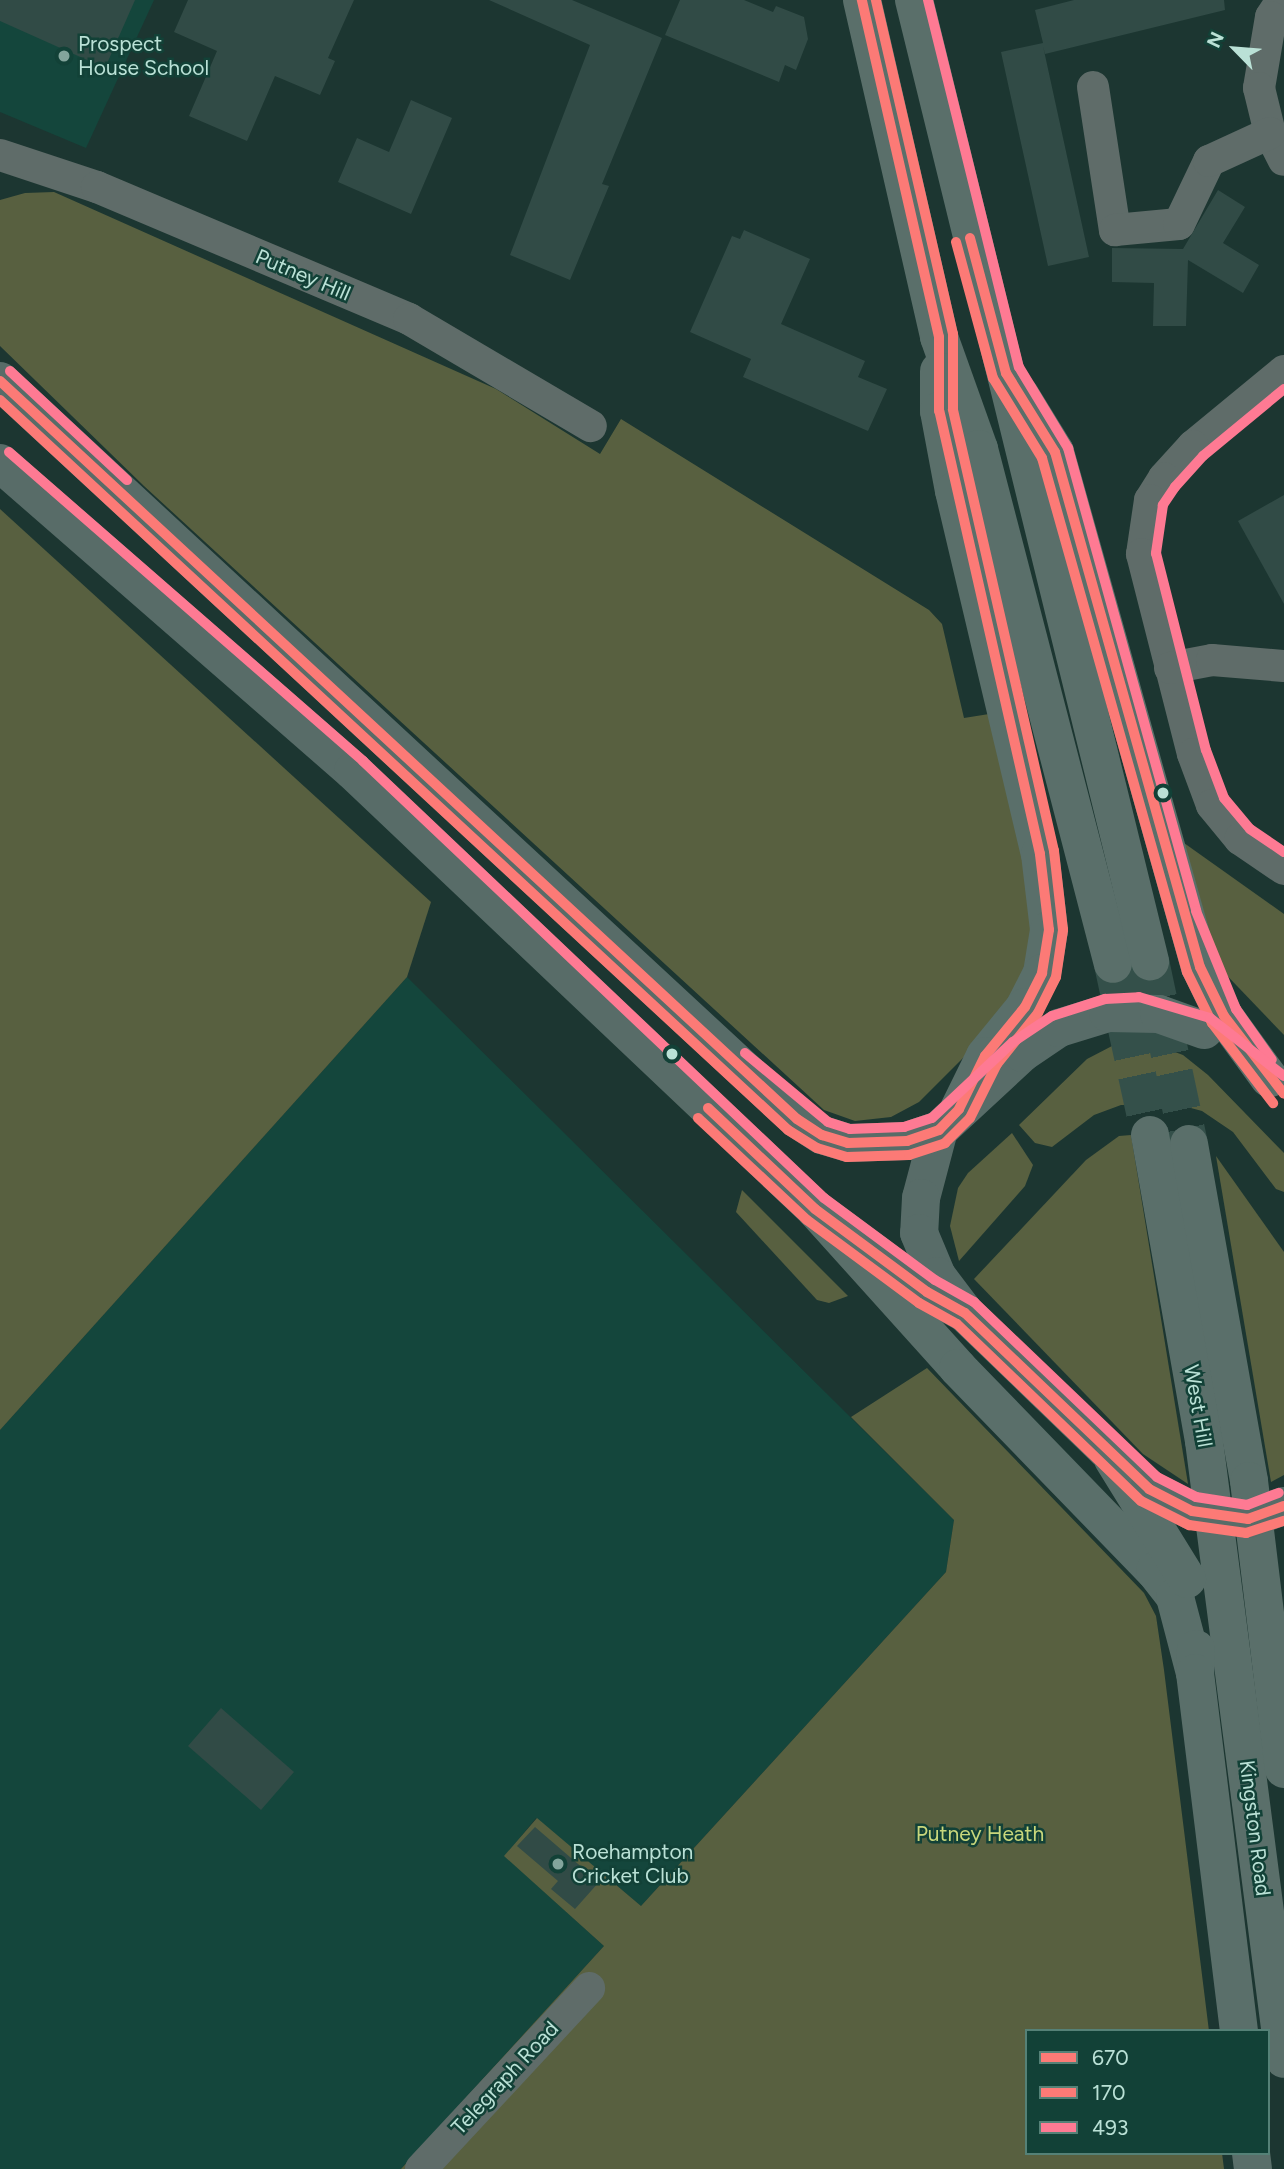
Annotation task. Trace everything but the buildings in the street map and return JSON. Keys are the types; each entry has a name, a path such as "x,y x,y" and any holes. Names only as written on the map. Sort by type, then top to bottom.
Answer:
{"highway":[{"path":"862,0 939,337 979,449 1084,846 1132,962 1123,840 1032,492 1006,373 981,286 914,0"},
{"path":"939,337 939,411 1040,854 1049,930 1042,973 1030,995 985,1056 949,1119"},
{"path":"1006,373 1055,452 1200,967 1224,1016 1276,1086"},
{"name":"West Hill","path":"1150,1135 1204,1441 1253,1674"},
{"name":"West Hill","path":"1189,1144 1249,1481 1253,1674"},
{"path":"815,1209 958,1368 1155,1571 1175,1597 1195,1673 1239,2029"},
{"path":"1114,1459 1190,1583 1196,1613 1195,1673"},
{"name":"Kingston Road","path":"1253,1674 1284,1769"},
{"name":"Kingston Road","path":"1253,1674 1284,2059"}],"main road":[{"path":"0,381 797,1119 822,1135 848,1143 907,1141 949,1119 1022,1053 1059,1028 1108,1013 1159,1014 1204,1030 1276,1086"},
{"path":"0,463 353,771 815,1209 927,1292 965,1313"},
{"path":"949,1119 922,1198 919,1233 937,1276 965,1313 1114,1459 1149,1489 1192,1511 1248,1519 1284,1506"}],"street":[{"path":"1093,87 1115,230 1179,224 1209,161 1277,147 1259,88 1271,17 1282,0"},
{"name":"Putney Hill","path":"0,155 97,187 409,319 592,426"},
{"path":"1284,371 1194,446 1164,478 1147,512 1142,554 1170,668 1212,805 1240,839 1284,869"},
{"path":"1170,668 1212,660 1284,666"},
{"name":"Telegraph Road","path":"421,2169 589,1988"}],"shaded area":[{"name":"Prospect House School","path":"0,0 154,0 86,148 0,112"},
{"path":"407,977 954,1520 946,1572 641,1906 536,1818 505,1856 604,1946 401,2169 0,2169 0,1430"}],"green space":[{"path":"54,192 496,389 600,454 621,419 929,610 942,624 964,718 989,714 1017,817 1037,941 997,1024 919,1102 891,1117 855,1121 824,1110 144,486 0,346 0,200 25,193"},
{"path":"0,509 431,902 407,977 0,1430"},
{"path":"1177,838 1284,914 1284,1035 1215,963"},
{"path":"1156,1045 1183,1055 1208,1075 1284,1153 1284,1192 1276,1189 1233,1132 1202,1111 1176,1104 1121,1105 1094,1115 1052,1147 1035,1143 1019,1125 1087,1059 1112,1046"},
{"path":"1012,1133 1033,1165 1025,1186 959,1261 950,1226 958,1188 968,1173"},
{"path":"1131,1135 1188,1484 1143,1454 974,1279 1086,1160 1119,1136"},
{"path":"1216,1156 1284,1252 1284,1475 1271,1482"},
{"path":"742,1190 848,1296 829,1303 817,1300 736,1212"},
{"name":"Putney Heath","path":"927,1368 1144,1593 1156,1616 1209,2029 1025,2029 1025,2155 1222,2155 1224,2169 401,2169 604,1946 504,1856 537,1818 641,1906 946,1572 954,1520 851,1417"}],"tunnel":[{"path":"1150,961 1189,1144"},
{"path":"1113,964 1150,1135"}],"transit line":[{"name":"670","path":"0,381 797,1119 822,1135 848,1143 907,1141 939,1130 959,1109 985,1056 1025,1007 1042,973 1049,930 1040,854 939,411 939,337 862,0"},
{"name":"170","path":"0,400 788,1130 817,1148 847,1157 909,1155 945,1143 970,1118 997,1064 1038,1013 1056,977 1063,930 1054,851 953,409 953,334 876,0"},
{"name":"493","path":"928,0 1019,367 1068,448 1196,911 1236,1009 1272,1060"},
{"name":"670","path":"970,238 1006,373 1055,452 1200,967 1224,1016 1284,1094"},
{"name":"170","path":"956,242 993,378 1042,458 1187,972 1212,1023 1273,1103"},
{"name":"493","path":"10,371 127,480"},
{"name":"493","path":"1284,389 1203,456 1175,487 1163,505 1156,553 1206,750 1224,798 1250,829 1284,852"},
{"name":"493","path":"9,452 363,761 824,1198 935,1280 974,1302 1157,1477 1196,1497 1247,1505 1279,1493"},
{"name":"493","path":"745,1053 828,1122 850,1129 904,1127 932,1118 1013,1042 1052,1016 1105,999 1139,997 1210,1018 1284,1076"},
{"name":"670","path":"708,1108 815,1209 927,1292 965,1313 1149,1489 1192,1511 1248,1519 1284,1506"},
{"name":"170","path":"698,1118 807,1220 919,1303 957,1324 1141,1501 1189,1525 1246,1533 1284,1521"}],"place":[{"name":"Prospect House School","path":"64,56"},
{"name":"Roehampton Cricket Club","path":"558,1864"}]}
